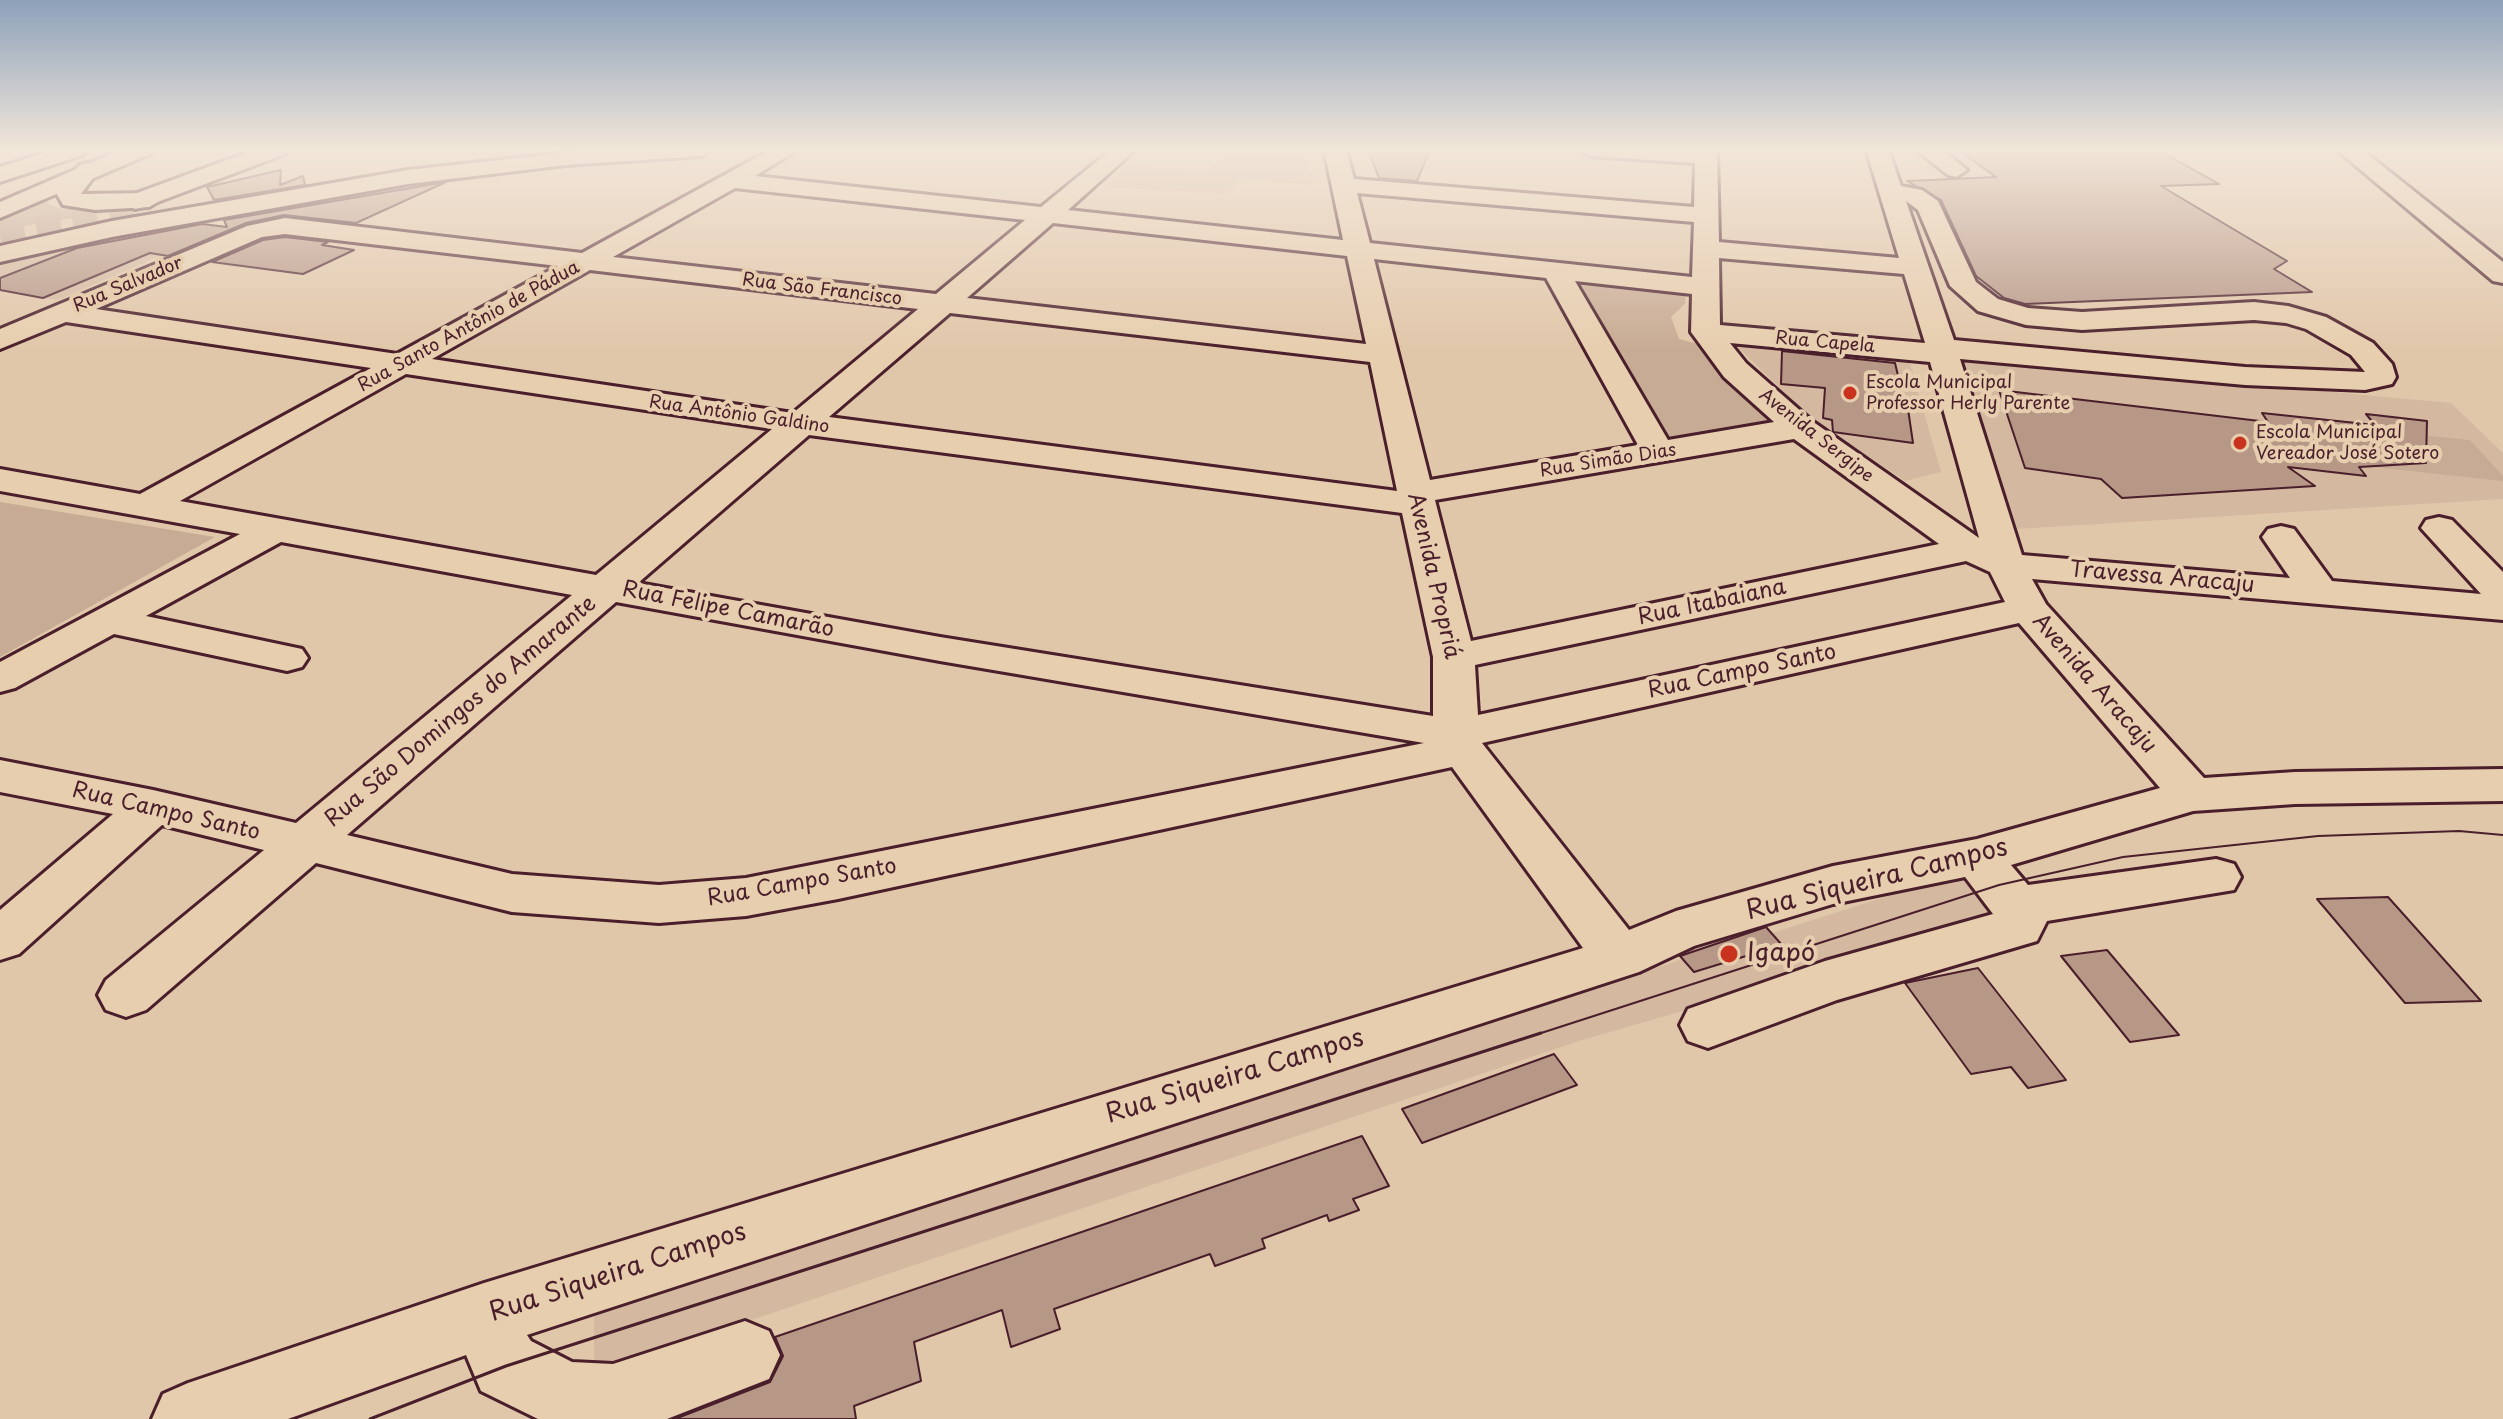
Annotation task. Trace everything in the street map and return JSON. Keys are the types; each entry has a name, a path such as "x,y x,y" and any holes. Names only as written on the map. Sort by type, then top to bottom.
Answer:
{"main road":[{"path":"0,247 193,215"},
{"name":"Rua Santo Antônio de Pádua","path":"149,504 670,215"},
{"name":"Rua São Domingos do Amarante","path":"126,995 1050,215"},
{"path":"1062,215 1705,287"},
{"name":"Avenida Propriá","path":"1351,215 1454,657 1459,742"},
{"path":"1704,215 1707,249 1706,332"},
{"name":"Avenida Aracaju","path":"1898,215 1942,350 1988,557 2028,609 2192,795"},
{"name":"Rua Capela","path":"1706,332 2245,376 2365,381 2381,377 2381,371 2362,349 2316,323 2288,315 2238,311 2082,321 2026,316 1988,305 1964,286 1933,215"},
{"path":"2429,215 2503,275"},
{"name":"Rua São Francisco","path":"214,223 259,230 290,227 1383,355"},
{"path":"0,254 112,229"},
{"name":"Rua Salvador","path":"0,340 259,230"},
{"path":"1707,249 1916,267"},
{"path":"1555,270 1659,453"},
{"name":"Rua Antônio Galdino","path":"62,313 803,424 1416,498"},
{"name":"Avenida Sergipe","path":"1706,332 1735,370 1800,428 1988,557"},
{"name":"Rua Simão Dias","path":"1416,498 1800,428"},
{"name":"Rua Felipe Camarão","path":"0,480 149,504 275,530 1459,742"},
{"path":"2439,528 2503,594"},
{"path":"0,679 275,530"},
{"path":"2281,537 2318,590"},
{"name":"Travessa Aracaju","path":"1988,557 2503,608"},
{"name":"Rua Itabaiana","path":"1454,657 1988,557"},
{"name":"Rua Campo Santo","path":"0,776 153,806 512,893 586,901 673,903 746,897 838,881 1459,742 2028,609"},
{"path":"107,620 287,658"},
{"path":"1459,742 1620,957"},
{"name":"Rua Siqueira Campos","path":"188,1419 484,1316 1620,957 1676,931 1833,885 1977,857 2192,795 2295,788 2503,785"},
{"name":"Rua Siqueira Campos","path":"2295,788 2503,808"},
{"path":"0,940 153,806"},
{"path":"1708,1025 1825,982 2018,927 2024,917 2018,906 1977,857"},
{"path":"2018,906 2216,877"},
{"path":"484,1316 506,1366 567,1396 589,1400 613,1400 650,1390 745,1355"}],"shaded area":[{"path":"2,215 90,215 0,230"},
{"path":"167,220 227,227 58,300 0,291 0,256"},
{"path":"1565,278 1686,289 1685,304 1671,317 1679,339 1706,346 1777,419 1668,443"},
{"name":"Escola Municipal Professor Herly Parente","path":"1729,339 1908,357 1941,472 1905,481 1810,417"},
{"name":"Escola Municipal Vereador José Sotero","path":"1959,358 2451,403 2503,453 2503,499 2017,529"},
{"path":"2332,426 2470,440 2503,476 2503,481 2363,466"},
{"path":"0,502 215,537 0,657"},
{"path":"1960,873 2007,917 1579,1041 594,1373 594,1294 1569,987 1575,995 1683,959 1667,941 1755,915 1772,933"}],"building":[{"path":"252,215 283,215 246,223 168,256 150,253 43,298 0,290 0,278 77,248 202,224 227,227 224,220"},
{"path":"286,215 373,215 356,223"},
{"path":"1948,215 2210,215 2287,261 2274,269 2312,292 2025,304 2004,298 1976,276"},
{"path":"285,237 328,242 322,245 354,250 303,274 212,262 263,240"},
{"path":"1782,351 1895,363 1904,401 1907,402 1913,443 1833,432 1832,420 1823,418 1825,388 1781,384"},
{"path":"1999,390 2268,422 2262,413 2375,425 2366,414 2427,421 2426,463 2359,467 2366,476 2288,467 2315,486 2122,498 2101,479 2025,468"},
{"path":"2388,897 2481,1001 2405,1003 2317,899"},
{"path":"1766,927 1782,945 1694,972 1680,956"},
{"path":"2107,950 2179,1035 2130,1042 2061,956"},
{"path":"1978,968 2066,1080 2028,1088 2011,1067 1971,1074 1905,983"},
{"path":"1554,1054 1577,1085 1422,1143 1402,1109"},
{"path":"1362,1136 1389,1186 1353,1199 1359,1210 1329,1221 1327,1215 1262,1239 1265,1248 1215,1266 1210,1254 1054,1309 1060,1329 1011,1347 1002,1310 914,1342 921,1381 854,1406 856,1419 675,1419 770,1382 783,1356 775,1337"}],"tunnel":[{"path":"0,236 118,215"}],"tram line":[{"path":"1535,1035 1999,885 2123,857 2318,836 2459,831 2503,835"},
{"path":"370,1419 506,1366 1541,1033"}],"place":[{"name":"Escola Municipal Professor Herly Parente","path":"1850,393"},
{"name":"Escola Municipal Vereador José Sotero","path":"2240,443"},
{"name":"Igapó","path":"1729,954"}]}
